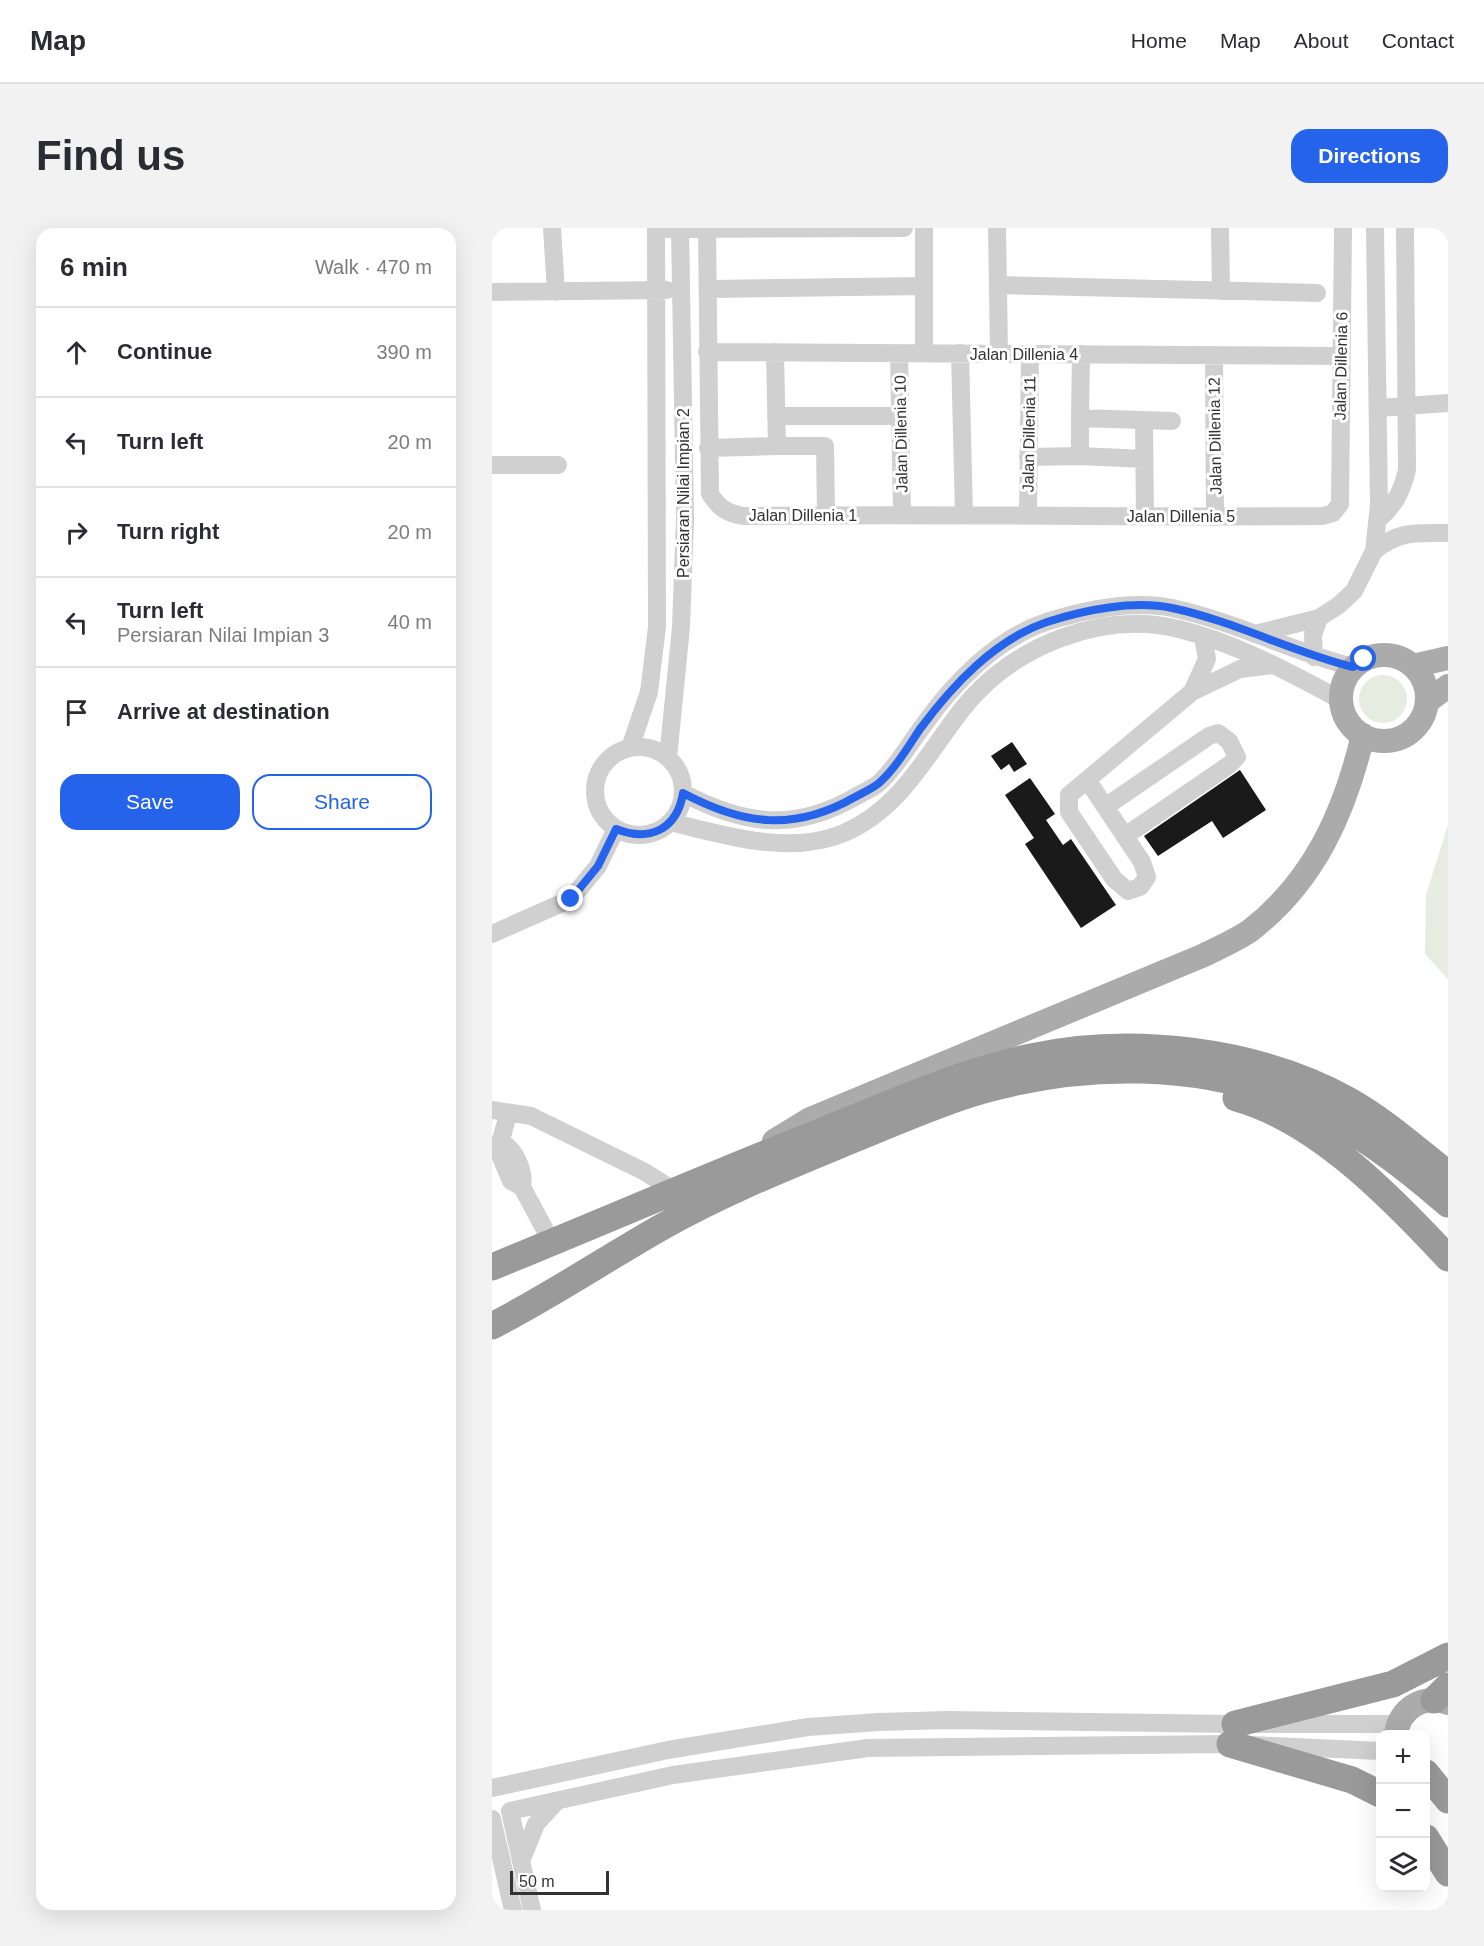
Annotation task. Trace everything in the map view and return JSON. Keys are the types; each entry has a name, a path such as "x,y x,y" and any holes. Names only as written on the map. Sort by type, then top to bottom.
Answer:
{"highway":[{"path":"492,1267 731,1167 935,1086 1032,1056 1094,1050 1146,1049 1215,1054 1248,1061 1307,1082 1348,1100 1374,1117 1448,1174"},
{"path":"492,1326 662,1227 766,1175 977,1092 1041,1078 1095,1071 1179,1072 1264,1090 1301,1104 1356,1134 1399,1163 1448,1204"},
{"path":"1179,1072 1202,1088 1247,1101 1336,1151 1379,1188 1448,1258"},
{"path":"1374,1117 1448,1152"},
{"path":"1232,1734 1393,1684 1448,1656"},
{"path":"1232,1734 1352,1779 1376,1792"},
{"path":"1430,1778 1448,1800"},
{"path":"1430,1846 1448,1873"}],"main road":[{"path":"1427,702 1421,677 1413,666 1390,655 1377,655 1353,667 1342,688 1341,700 1347,720 1363,735 1387,740 1399,737 1418,723 1427,702 1448,686"},
{"path":"1413,666 1448,658"},
{"path":"731,1167 810,1119 1202,956 1250,930 1300,883 1314,863 1343,803 1363,735"},
{"path":"1397,1729 1412,1706 1443,1696"},
{"path":"1430,1772 1448,1770"}],"street":[{"path":"552,228 556,292"},
{"name":"Persiaran Nilai Impian 2","path":"668,758 681,627 685,519 680,228"},
{"name":"Jalan Dillenia 1","path":"707,228 708,448 710,494 718,506 729,513 743,516 1028,515"},
{"path":"656,229 904,228"},
{"path":"924,228 924,353"},
{"path":"997,228 999,354"},
{"path":"1220,228 1221,291"},
{"name":"Jalan Dillenia 6","path":"1336,508 1342,228"},
{"path":"1375,228 1379,408 1386,513 1395,520 1405,534"},
{"path":"1254,634 1319,618 1339,606 1353,591 1374,551 1386,513 1403,486 1407,470 1405,228"},
{"name":"Persiaran Nilai Impian 2","path":"630,748 649,692 657,627 656,229"},
{"path":"999,285 1317,293"},
{"path":"708,289 924,286"},
{"path":"492,292 681,290"},
{"name":"Jalan Dillenia 4","path":"707,352 1341,356"},
{"path":"775,352 777,446"},
{"name":"Jalan Dillenia 10","path":"899,353 902,514"},
{"path":"960,353 964,514"},
{"name":"Jalan Dillenia 11","path":"1028,515 1030,354"},
{"path":"1080,456 1081,354"},
{"name":"Jalan Dillenia 12","path":"1214,355 1215,517"},
{"path":"1379,408 1448,403"},
{"path":"776,416 900,416"},
{"path":"824,417 826,514"},
{"path":"1080,418 1172,421"},
{"path":"1144,420 1144,516"},
{"path":"708,448 825,446"},
{"path":"1028,457 1080,456 1144,459"},
{"path":"492,465 558,465"},
{"name":"Jalan Dillenia 5","path":"1028,515 1323,516 1336,508"},
{"path":"1374,551 1392,537 1405,534 1448,533"},
{"path":"683,793 716,810 758,819 795,821 838,807 879,784 934,711 994,650 1045,622 1129,606 1170,608 1210,618 1314,657 1353,667"},
{"path":"1314,657 1313,635 1319,618"},
{"path":"670,822 729,836 770,842 808,841 843,833 874,816 909,785 965,706 1003,668 1050,642 1094,629 1144,624 1179,629 1275,664 1341,700"},
{"path":"657,627 681,627"},
{"path":"1192,692 1207,659 1203,637"},
{"path":"1088,781 1142,862 1147,877 1140,887 1128,891 1114,879 1070,812 1070,795 1192,692 1240,669 1275,664"},
{"path":"1105,807 1209,736 1218,733 1230,741 1236,757 1230,765 1125,836"},
{"path":"644,747 668,758 682,780 683,793 677,813 659,831 644,835 630,834 616,829 598,809 595,783 608,760 630,748 644,747"},
{"path":"492,934 571,899 598,866 616,829"},
{"path":"492,1110 531,1116 645,1172 669,1194"},
{"path":"552,1243 522,1187 511,1181 498,1150 501,1141 499,1121 543,1134 669,1194"},
{"path":"531,1910 510,1811 498,1786 668,1750 808,1727 946,1720 1232,1734 1376,1752"},
{"path":"513,1910 492,1817 673,1775 868,1748 1397,1729"},
{"path":"520,1863 536,1824 556,1801"}],"shaded area":[{"path":"1378,675 1388,675 1400,682 1407,694 1407,704 1400,716 1388,723 1378,723 1363,712 1359,704 1359,694 1370,679"},
{"path":"1448,825 1448,979 1425,954 1426,895"}],"building":[{"path":"1012,742 1027,764 1014,772 1009,764 1001,770 991,756"},
{"path":"1240,770 1266,810 1223,838 1212,821 1158,856 1144,836"},
{"path":"1030,778 1055,814 1046,820 1063,845 1071,839 1116,905 1081,928 1025,844 1034,838 1005,795"}],"route":[{"path":"571,899 598,866 616,829 630,834 644,835 659,831 677,813 682,803 683,793 716,810 758,819 795,821 838,807 879,784 934,711 960,682 994,650 1045,622 1129,606 1170,608 1210,618 1314,657 1353,667 1364,659"}]}
